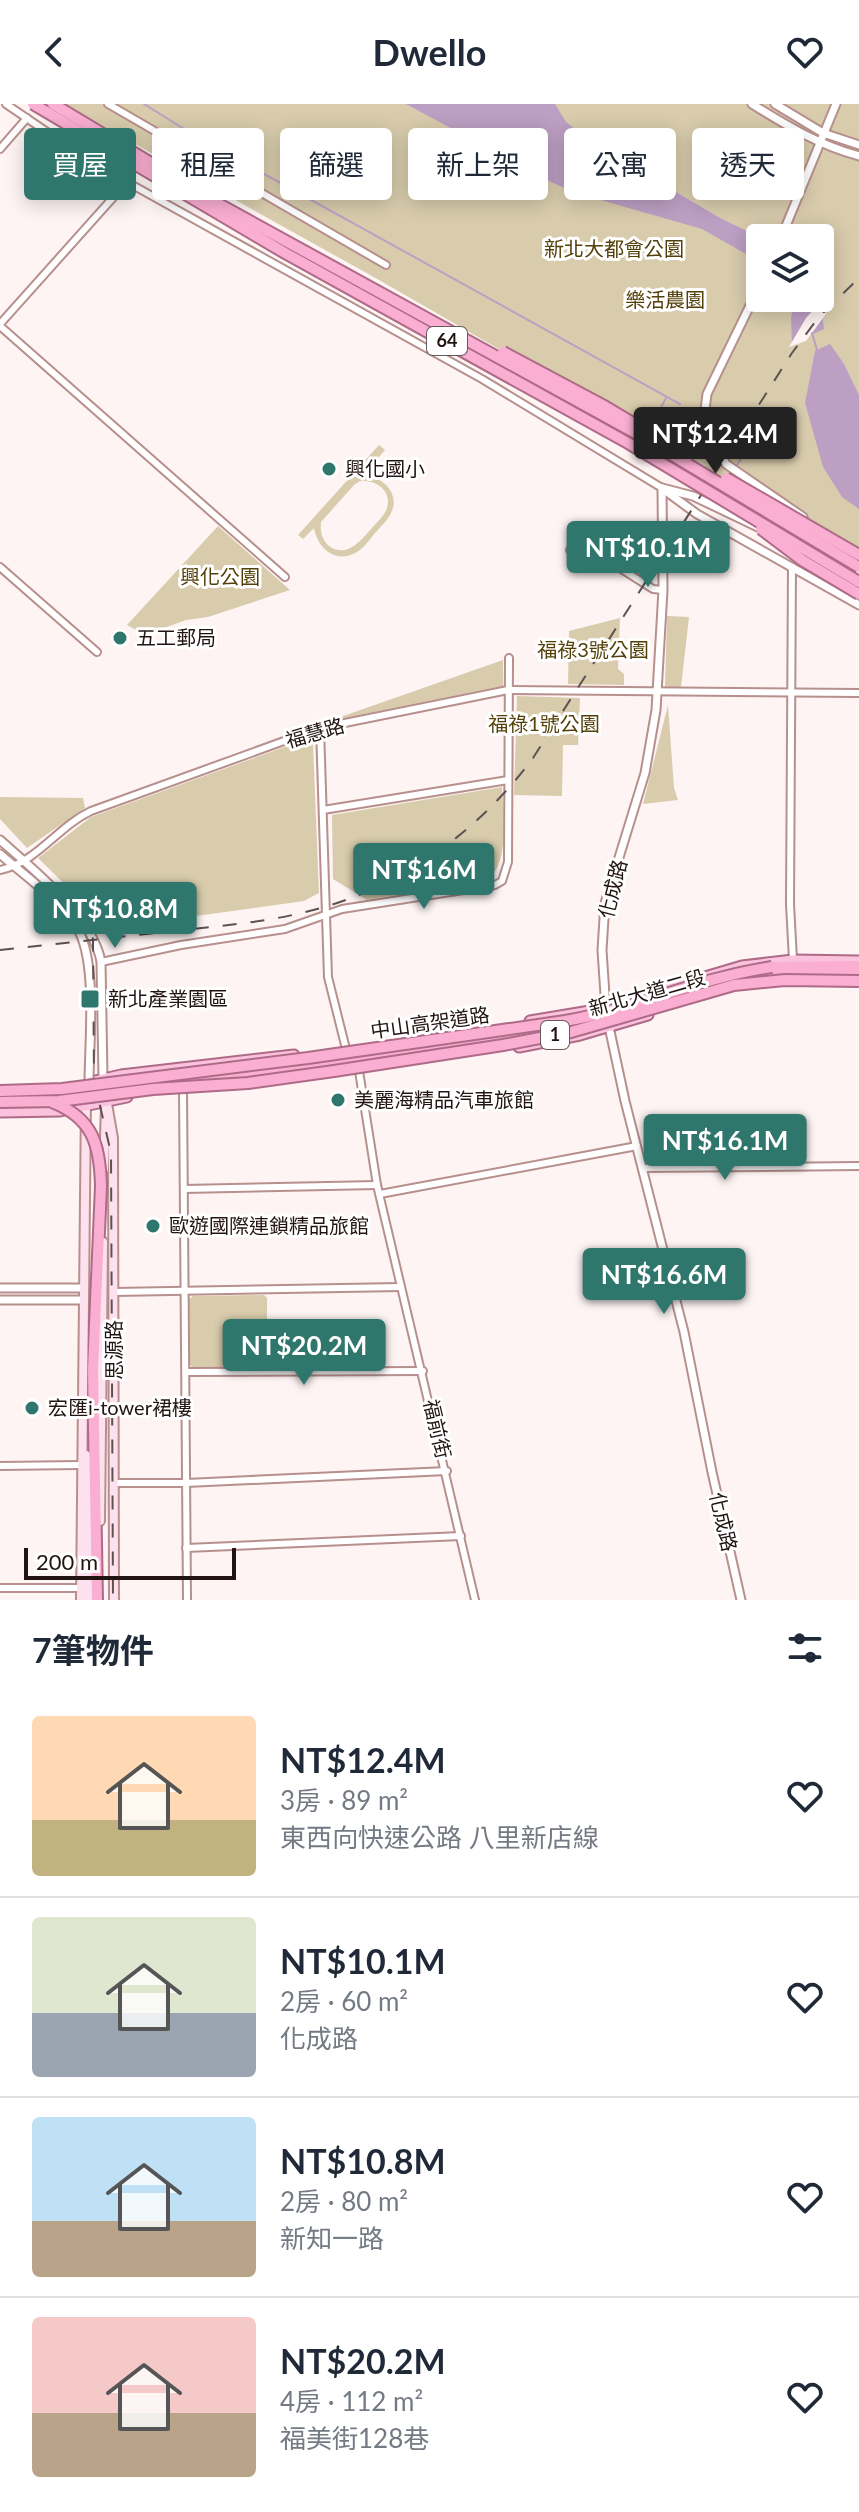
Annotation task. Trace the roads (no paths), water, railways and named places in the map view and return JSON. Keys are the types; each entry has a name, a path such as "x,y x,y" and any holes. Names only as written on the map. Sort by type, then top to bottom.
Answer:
{"highway":[{"name":"64","path":"33,104 178,192 615,436 859,582"},
{"name":"64","path":"53,104 224,207 682,460 859,567"},
{"path":"464,337 504,353 606,407 859,555"},
{"path":"718,496 802,560 859,594"},
{"name":"中山高架道路","path":"0,1094 276,1062 597,1016 745,971 793,966 858,973"},
{"path":"679,1004 710,988 764,975 858,973"},
{"name":"中山高架道路","path":"0,1094 59,1101 165,1088 248,1083 334,1071 571,1032 734,985 858,973"},
{"path":"87,1088 104,1082 221,1077 441,1048 529,1033 597,1016"},
{"path":"0,1094 36,1098 66,1109 89,1129 98,1148 101,1186 93,1370 98,1600"}],"main road":[{"name":"新北大道二段","path":"104,1082 511,1024 606,1006 721,971 767,962 793,960 858,973"},
{"name":"新北大道二段","path":"106,1102 132,1096 259,1085 545,1043 609,1028 679,1004"},
{"name":"思源路","path":"104,1082 113,1138 114,1600"},
{"path":"0,1094 41,1096 87,1088 106,1102"},
{"name":"思源路","path":"81,1600 82,1288 87,1088"},
{"name":"思源路","path":"98,1600 106,1102"},
{"name":"1","path":"0,1112 47,1112 106,1102"},
{"name":"思源路","path":"83,1439 87,1468 89,1600"}],"street":[{"path":"6,104 43,128"},
{"path":"108,104 386,265"},
{"path":"752,104 819,143 859,156"},
{"path":"775,104 823,133 859,145"},
{"path":"787,224 836,104"},
{"path":"0,149 27,118"},
{"path":"136,187 540,413 662,488 697,514 859,605"},
{"path":"111,200 0,325 285,577"},
{"path":"662,488 693,496 791,542 799,538 805,527 803,517 795,510 726,464 703,425 707,394 747,312"},
{"name":"化成路","path":"662,488 663,590 657,691 645,773 605,903 602,950 609,1028 684,1332 706,1447 741,1600"},
{"path":"570,550 593,551 653,589 663,590"},
{"path":"0,567 97,652"},
{"path":"792,567 790,904 793,960"},
{"path":"101,962 181,945 285,929 342,909 495,885 502,881 507,870 509,658"},
{"name":"福慧路","path":"0,870 25,862 78,818 91,811 320,728 508,690 859,693"},
{"path":"320,728 328,977 346,1049"},
{"path":"323,810 508,780"},
{"path":"0,840 71,908 96,945 101,962 104,1082"},
{"path":"0,854 70,918 86,948 89,963 87,1088"},
{"name":"福前街","path":"359,1071 377,1185 475,1600"},
{"path":"183,1091 187,1600"},
{"path":"380,1194 637,1146"},
{"path":"642,1168 859,1166"},
{"path":"184,1189 377,1185"},
{"path":"114,1292 401,1287"},
{"path":"0,1288 82,1288"},
{"path":"0,1300 82,1300"},
{"path":"186,1372 423,1371"},
{"path":"0,1466 81,1465"},
{"path":"115,1483 186,1483 447,1471"},
{"path":"186,1548 461,1536"},
{"path":"0,1588 81,1588"}],"waterway":[{"path":"144,104 192,134 680,404"},
{"path":"812,333 817,350"},
{"path":"652,424 666,398"},
{"path":"725,430 750,444 737,465"}],"railway":[{"path":"0,950 238,924 301,913 369,891 401,875 459,835 511,786 533,758 792,353 818,318 859,278"},
{"path":"85,911 92,926 93,942 94,1080 111,1153 113,1600"}],"place":[{"name":"興化國小","path":"329,469"},
{"name":"五工郵局","path":"120,638"},
{"name":"新北產業園區","path":"90,999"},
{"name":"美麗海精品汽車旅館","path":"338,1100"},
{"name":"歐遊國際連鎖精品旅館","path":"153,1226"},
{"name":"宏匯i-tower裙樓","path":"32,1408"}],"park label":[{"name":"新北大都會公園","path":"614,249"},
{"name":"樂活農園","path":"665,300"},
{"name":"興化公園","path":"220,577"},
{"name":"福祿3號公園","path":"593,650"},
{"name":"福祿1號公園","path":"544,724"}]}
